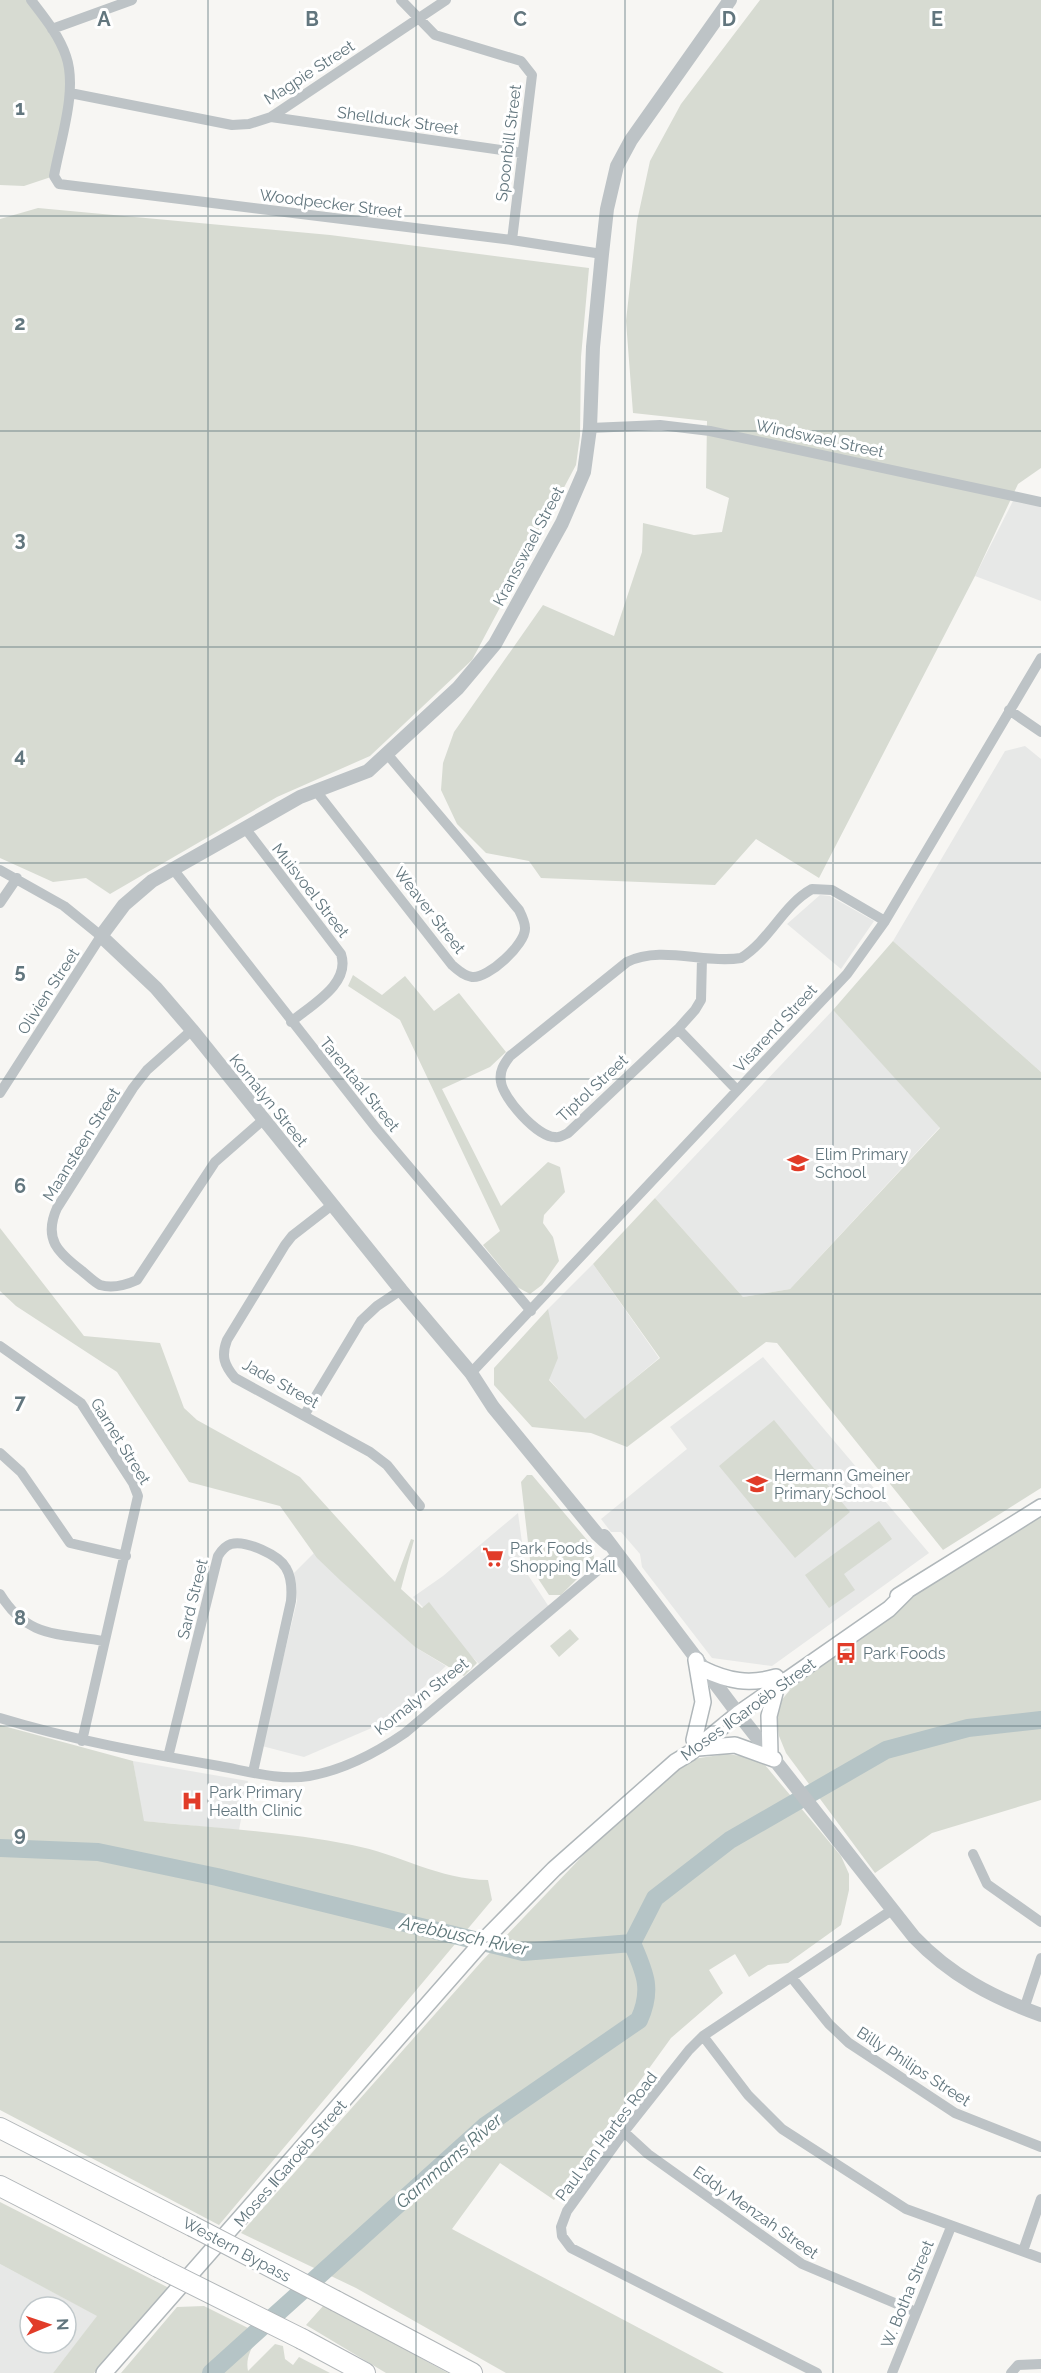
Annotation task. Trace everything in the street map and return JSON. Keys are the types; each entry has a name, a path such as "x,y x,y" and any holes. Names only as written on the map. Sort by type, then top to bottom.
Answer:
{"highway":[{"name":"Western Bypass","path":"0,2128 472,2373"},
{"path":"0,2186 365,2373"}],"main road":[{"name":"Moses ǁGaroëb Street","path":"104,2373 375,2067 449,1977 554,1869 736,1710 884,1602 907,1591 1041,1507"},
{"path":"700,1664 721,1678 740,1682 776,1683 769,1716 772,1756 735,1745 695,1744 704,1702 700,1664"}],"street":[{"path":"31,0 52,28 68,61 70,93"},
{"path":"52,28 132,0"},
{"name":"Spoonbill Street","path":"401,0 419,16 435,36 521,60 532,75 512,240"},
{"name":"Magpie Street","path":"70,93 232,125 249,124 271,117 446,0"},
{"name":"Kransswael Street","path":"101,936 124,905 152,881 316,791 368,771 458,688 495,644 562,523 584,472 590,428 593,346 602,254 609,201 617,166 642,123 730,0"},
{"name":"Woodpecker Street","path":"70,93 54,176 56,182 512,240 602,254"},
{"name":"Shellduck Street","path":"271,117 522,153"},
{"name":"Windswael Street","path":"590,428 660,425 720,433 1041,502"},
{"name":"Visarend Street","path":"471,1373 848,974 885,921 1041,658"},
{"path":"1009,710 1041,732"},
{"name":"Weaver Street","path":"316,791 452,965 474,978 484,974 511,955 523,940 526,929 524,920 519,910 388,755"},
{"name":"Muisvoel Street","path":"245,828 341,954 345,964 339,981 291,1022"},
{"name":"Tarentaal Street","path":"173,869 376,1128 531,1311"},
{"name":"Kornalyn Street","path":"0,870 64,906 101,936 156,988 192,1030 401,1290 471,1373 493,1407 597,1534 612,1549 914,1937 948,1968 985,1992 1041,2014"},
{"path":"0,903 17,878"},
{"name":"Tiptol Street","path":"702,958 701,1000 678,1029 560,1137 547,1136 535,1128 504,1091 501,1081 502,1068 510,1056 627,962 639,956 702,958 732,959 750,952 794,904 812,889 832,890 885,921"},
{"name":"Olivien Street","path":"0,1094 101,936"},
{"path":"678,1029 738,1090"},
{"name":"Maansteen Street","path":"192,1030 147,1070 133,1088 57,1208 51,1221 53,1238 60,1254 99,1284 124,1285 137,1280 215,1162 263,1120"},
{"name":"Jade Street","path":"332,1205 292,1236 285,1245 227,1340 222,1352 226,1368 235,1378 305,1414 387,1465 420,1506"},
{"path":"305,1414 361,1321 377,1306 401,1290"},
{"name":"Garnet Street","path":"0,1346 81,1403 133,1483 138,1501 82,1741"},
{"path":"0,1453 21,1472 70,1544 126,1556"},
{"name":"Sard Street","path":"168,1757 218,1556 228,1545 235,1543 271,1553 279,1558 287,1569 292,1586 291,1601 253,1772"},
{"name":"Kornalyn Street","path":"0,1718 82,1741 253,1772 308,1776 338,1768 389,1744 423,1719 612,1549"},
{"path":"0,1594 19,1620 36,1630 104,1641"},
{"path":"974,1854 987,1884 1041,1922"},
{"name":"Paul van Hartes Road","path":"817,2373 582,2254 566,2243 561,2227 567,2211 624,2132 703,2036 892,1910"},
{"path":"1024,2008 1041,1958"},
{"name":"Billy Philips Street","path":"792,1978 829,2024 849,2043 955,2113 1041,2147"},
{"path":"703,2036 748,2096 782,2129 906,2208 1041,2258"},
{"name":"Eddy Menzah Street","path":"624,2132 648,2154 802,2264 916,2313"},
{"path":"1023,2251 1041,2199"},
{"name":"W. Botha Street","path":"892,2373 951,2226"},
{"path":"1011,2373 1018,2365 1032,2362 1041,2364"}],"shaded area":[{"path":"0,0 31,0 52,29 69,71 54,176 24,186 0,185"},
{"path":"760,0 1041,0 1041,468 1018,484 975,576 819,878 756,839 715,885 541,878 529,861 486,853 457,824 441,790 443,763 454,732 543,605 614,636 642,552 643,523 694,535 722,532 729,498 706,488 707,421 633,413 626,321 637,221 650,161 681,104"},
{"path":"38,208 330,235 589,268 581,357 580,436 576,465 472,660 370,756 277,797 110,894 86,878 53,882 0,858 0,219"},
{"path":"1015,497 1041,501 1041,601 975,576"},
{"path":"1025,746 1041,759 1041,1072 893,941 1005,751"},
{"path":"820,895 830,896 874,921 841,969 787,924"},
{"path":"893,941 1041,1072 1041,1488 943,1550 777,1343 766,1342 627,1447 591,1433 532,1427 494,1385 494,1368 548,1309 558,1358 549,1380 585,1419 660,1358 593,1264 655,1198 743,1297 790,1289 940,1128 833,1010"},
{"path":"353,975 382,995 405,976 434,1011 459,993 506,1052 490,1067 442,1089 501,1206 548,1162 560,1167 565,1192 544,1215 543,1223 553,1237 559,1261 542,1285 530,1294 517,1287 483,1245 500,1231 400,1020 348,986"},
{"name":"Elim Primary School","path":"833,1010 940,1127 790,1289 743,1297 655,1198"},
{"path":"0,1228 84,1336 160,1343 184,1408 197,1420 300,1477 395,1582 411,1539 414,1540 401,1589 422,1608 429,1602 477,1663 464,1676 415,1647 317,1558 280,1506 189,1482 117,1372 16,1306 0,1291"},
{"path":"593,1264 659,1358 585,1420 549,1379 548,1309"},
{"name":"Hermann Gmeiner Primary School","path":"763,1357 929,1553 772,1666 712,1658 642,1567 640,1554 621,1532 611,1532 601,1519 687,1449 670,1427"},
{"path":"774,1420 850,1512 795,1558 719,1466"},
{"path":"527,1475 532,1475 593,1547 594,1559 591,1565 561,1595 549,1595 531,1568 521,1482"},
{"path":"518,1513 526,1572 551,1610 483,1668 413,1597 443,1576"},
{"path":"1041,1516 1041,1800 932,1833 875,1873 786,1753 779,1736 776,1715 780,1702 794,1685 912,1597"},
{"path":"879,1521 892,1539 844,1574 855,1590 829,1608 805,1575"},
{"path":"314,1553 415,1647 446,1666 388,1721 304,1757 262,1746 297,1601 294,1573"},
{"path":"570,1629 579,1639 559,1657 550,1646"},
{"path":"0,1725 133,1761 144,1821 326,1840 369,1849 453,1876 488,1880 492,1900 219,2225 0,2110"},
{"path":"726,1754 749,1757 765,1765 841,1856 849,1874 849,1890 841,1925 788,1963 768,1965 749,1977 735,1954 709,1970 723,1993 671,2038 554,2200 500,2163 452,2229 724,2373 506,2373 356,2288 241,2233 482,1961 615,1822 693,1759"},
{"name":"Park Primary Health Clinic","path":"133,1761 248,1781 239,1830 143,1821"},
{"path":"0,2202 169,2288 94,2373 53,2373 67,2355 78,2355 78,2341 97,2316 78,2306 78,2295 58,2295 0,2264"},
{"path":"0,2264 58,2295 18,2295 18,2355 67,2355 53,2373 0,2373"},
{"path":"78,2305 98,2316 78,2341"},
{"path":"324,2305 448,2373 386,2373 306,2325"},
{"path":"204,2306 260,2334 249,2356 248,2371 275,2344 283,2346 285,2359 293,2365 299,2357 330,2373 121,2373 177,2307"}],"waterway":[{"name":"Arebbusch River","path":"0,1848 98,1852 217,1877 523,1952 632,1943 655,1898 730,1840 886,1750 968,1728 1041,1720"},
{"name":"Gammams River","path":"211,2373 485,2126 639,2020 646,1999 646,1981 632,1943"}],"place":[{"name":"Elim Primary School","path":"798,1163"},
{"name":"Hermann Gmeiner Primary School","path":"757,1484"},
{"name":"Park Foods Shopping Mall","path":"493,1557"},
{"name":"Park Foods","path":"846,1653"},
{"name":"Park Primary Health Clinic","path":"192,1801"}]}
